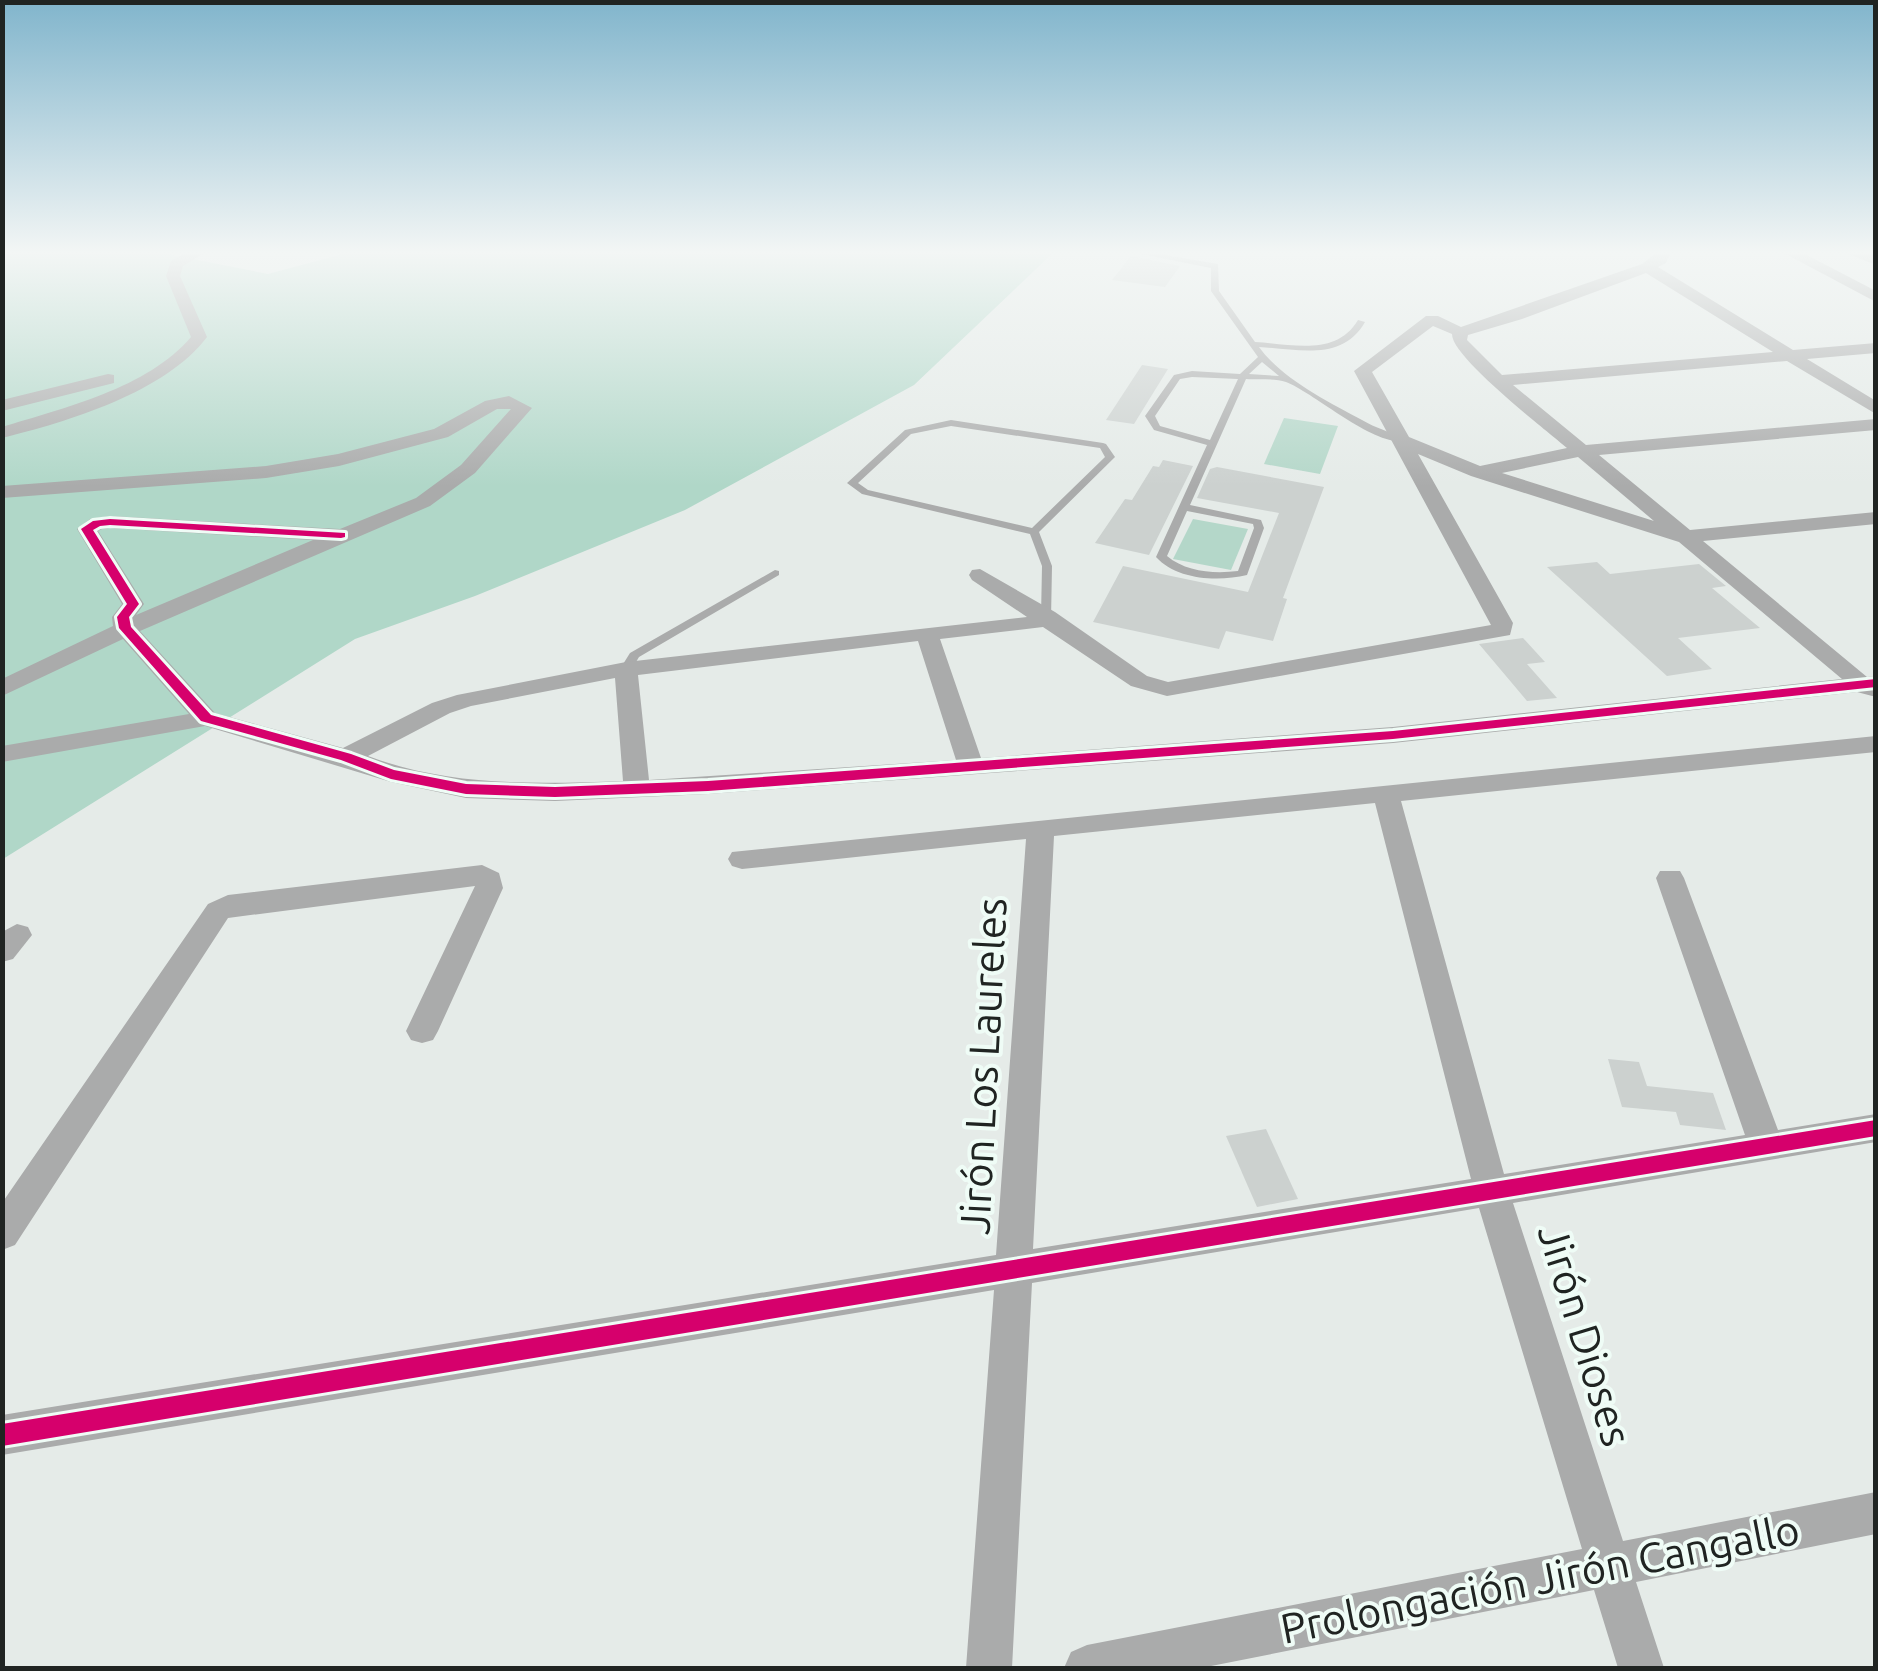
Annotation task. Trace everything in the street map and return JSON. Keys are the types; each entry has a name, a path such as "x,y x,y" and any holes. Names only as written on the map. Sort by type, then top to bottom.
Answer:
{"street":[{"path":"2,433 111,394 151,375 195,345 199,337 196,330"},
{"path":"980,575 1139,682 1166,689 1502,630 1502,623 1363,370 1417,330"},
{"path":"1456,330 1467,330"},
{"path":"1751,330 1876,409"},
{"path":"1460,332 1459,341 1498,382 1871,688"},
{"path":"2,406 100,382 195,345"},
{"path":"1498,382 1876,348"},
{"path":"2,492 284,469 411,443 440,433 491,405 509,402 524,408 447,487 423,502 183,601 129,616 2,688"},
{"path":"1478,472 1582,451 1876,424"},
{"path":"1400,440 1478,472 1683,537 1876,518"},
{"path":"206,718 129,616 87,533 90,525 110,522 341,535"},
{"path":"346,757 441,708 466,700 626,669 1033,623 1047,617"},
{"path":"926,633 970,767"},
{"path":"626,669 637,788"},
{"path":"2,754 206,718 346,757 391,774 466,790 555,792 970,767 1393,735 1871,688"},
{"path":"742,859 1876,744"},
{"name":"Jirón Dioses","path":"1386,795 1491,1188 1641,1668"},
{"name":"Jirón Los Laureles","path":"989,1668 1042,827"},
{"path":"2,1234 218,911 228,905 464,877 482,876 489,880 490,888 422,1032"},
{"path":"1670,878 1766,1146"},
{"path":"2,1435 1016,1270 1491,1188 1876,1128"},
{"name":"Prolongación Jirón Cangallo","path":"1087,1668 1876,1513"}],"lane":[{"path":"1245,330 1262,357 1287,378 1361,424 1400,440"},
{"path":"1256,344 1328,346 1346,343 1358,330"},
{"path":"1184,507 1257,522 1259,528 1243,573 1226,576 1162,562 1184,507 1244,375 1262,357"},
{"path":"1212,444 1157,428 1150,416 1177,377 1287,378"},
{"path":"952,423 1102,446 1110,452 1110,457 1034,532 866,492 852,483 908,432 952,423"},
{"path":"1034,532 1047,566 1047,617"},
{"path":"626,669 634,656 775,573"}],"green space":[{"path":"3,330 972,330 914,385 685,510 475,596 355,639 3,859"},
{"path":"1284,418 1338,426 1320,474 1264,464"},
{"path":"1193,519 1248,529 1231,570 1173,559"}],"building":[{"path":"1142,365 1168,369 1134,424 1106,420"},
{"path":"1163,460 1193,466 1149,555 1095,543 1125,499 1132,500 1153,466 1159,467"},
{"path":"1217,467 1324,487 1283,598 1287,599 1273,641 1226,631 1219,649 1093,622 1123,566 1248,592 1279,513 1197,498 1210,469"},
{"path":"1597,562 1610,574 1699,564 1726,586 1712,588 1760,628 1678,638 1712,669 1667,676 1547,567"},
{"path":"1523,638 1545,662 1527,664 1557,698 1527,701 1479,644"},
{"path":"1608,1059 1639,1062 1647,1086 1713,1093 1726,1130 1680,1125 1676,1112 1622,1107"},
{"path":"1266,1129 1298,1199 1257,1207 1226,1136"}],"cycle path":[{"path":"341,535 110,522 87,529 133,604 123,617 125,628 206,718 346,757 391,774 466,789 555,792 708,786 971,767 1393,735 1876,683"},
{"path":"2,1435 1876,1128"}]}
